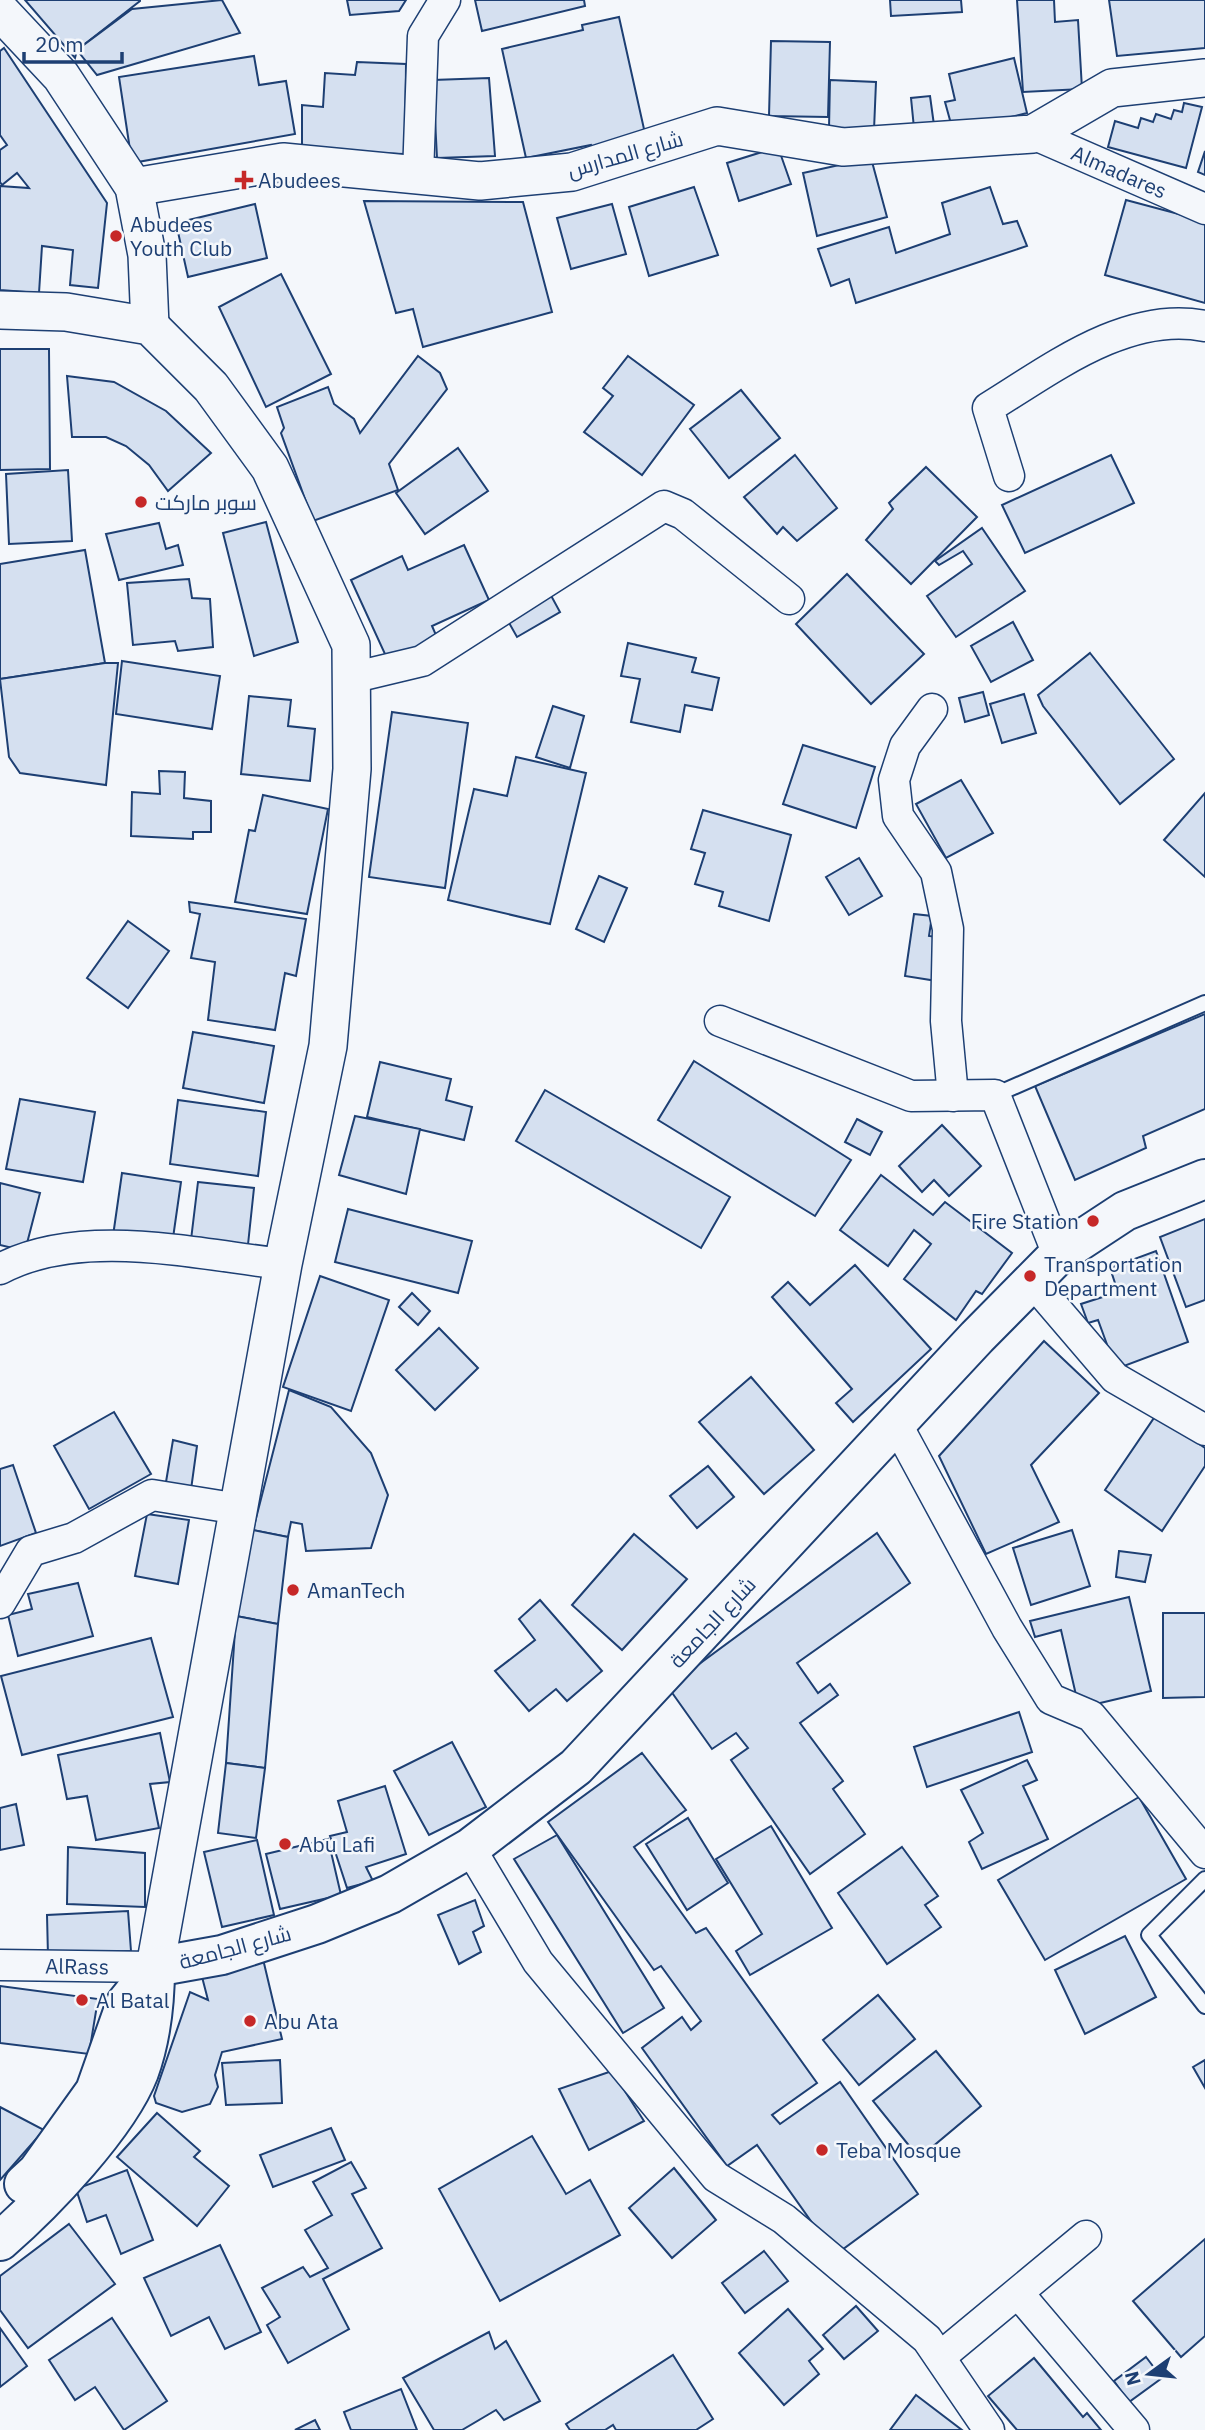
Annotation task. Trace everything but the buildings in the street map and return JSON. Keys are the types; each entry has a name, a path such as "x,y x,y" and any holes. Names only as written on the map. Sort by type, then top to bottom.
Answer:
{"main road":[{"name":"شارع الجامعة","path":"155,1967 222,1955 317,1924 390,1894 470,1848 576,1767 1045,1268 1125,1211 1205,1179"},
{"path":"0,2206 37,2172 95,2091 126,2003 155,1967"},
{"path":"0,2241 60,2184 115,2113 139,2072 155,2001 155,1967"}],"street":[{"path":"418,175 423,36 445,0"},
{"path":"0,11 61,76 134,187 147,255 150,326"},
{"path":"1033,134 1112,88 1205,78"},
{"name":"شارع المدارس","path":"134,187 283,162 480,181 572,172 717,126 843,147 1033,134"},
{"name":"Almadares","path":"1033,134 1205,209"},
{"path":"0,310 66,312 150,326 211,387 270,468 351,645 352,769 328,1046 283,1264 155,1967"},
{"path":"1009,476 988,408 1062,362 1138,327 1194,324 1205,326"},
{"path":"351,678 422,660 664,506 683,514 789,599"},
{"path":"932,709 905,746 894,780 898,816 936,872 948,929 946,1021 953,1096"},
{"path":"720,1021 911,1096 995,1095 1045,1268 1115,1378 1205,1430"},
{"path":"0,1269 52,1249 117,1246 283,1264"},
{"path":"897,1425 1007,1628 1051,1699 1091,1716 1205,1853"},
{"path":"0,1604 31,1551 74,1538 152,1495 239,1508"},
{"path":"470,1848 538,1962 716,2177 784,2219 928,2339 989,2430"},
{"name":"AlRass","path":"0,1965 155,1967"},
{"path":"940,2357 1086,2236"},
{"path":"1017,2293 1134,2430"}],"lane":[{"path":"995,1095 1205,1003"},
{"path":"1205,1879 1149,1936 1205,2006"}],"place":[{"name":"Abudees","path":"244,180"},
{"name":"Abudees Youth Club","path":"116,236"},
{"name":"سوبر ماركت","path":"141,502"},
{"name":"Fire Station","path":"1093,1221"},
{"name":"Transportation Department","path":"1030,1276"},
{"name":"AmanTech","path":"293,1590"},
{"name":"Abu Lafi","path":"285,1844"},
{"name":"Al Batal","path":"82,2000"},
{"name":"Abu Ata","path":"250,2021"},
{"name":"Teba Mosque","path":"822,2150"}]}
